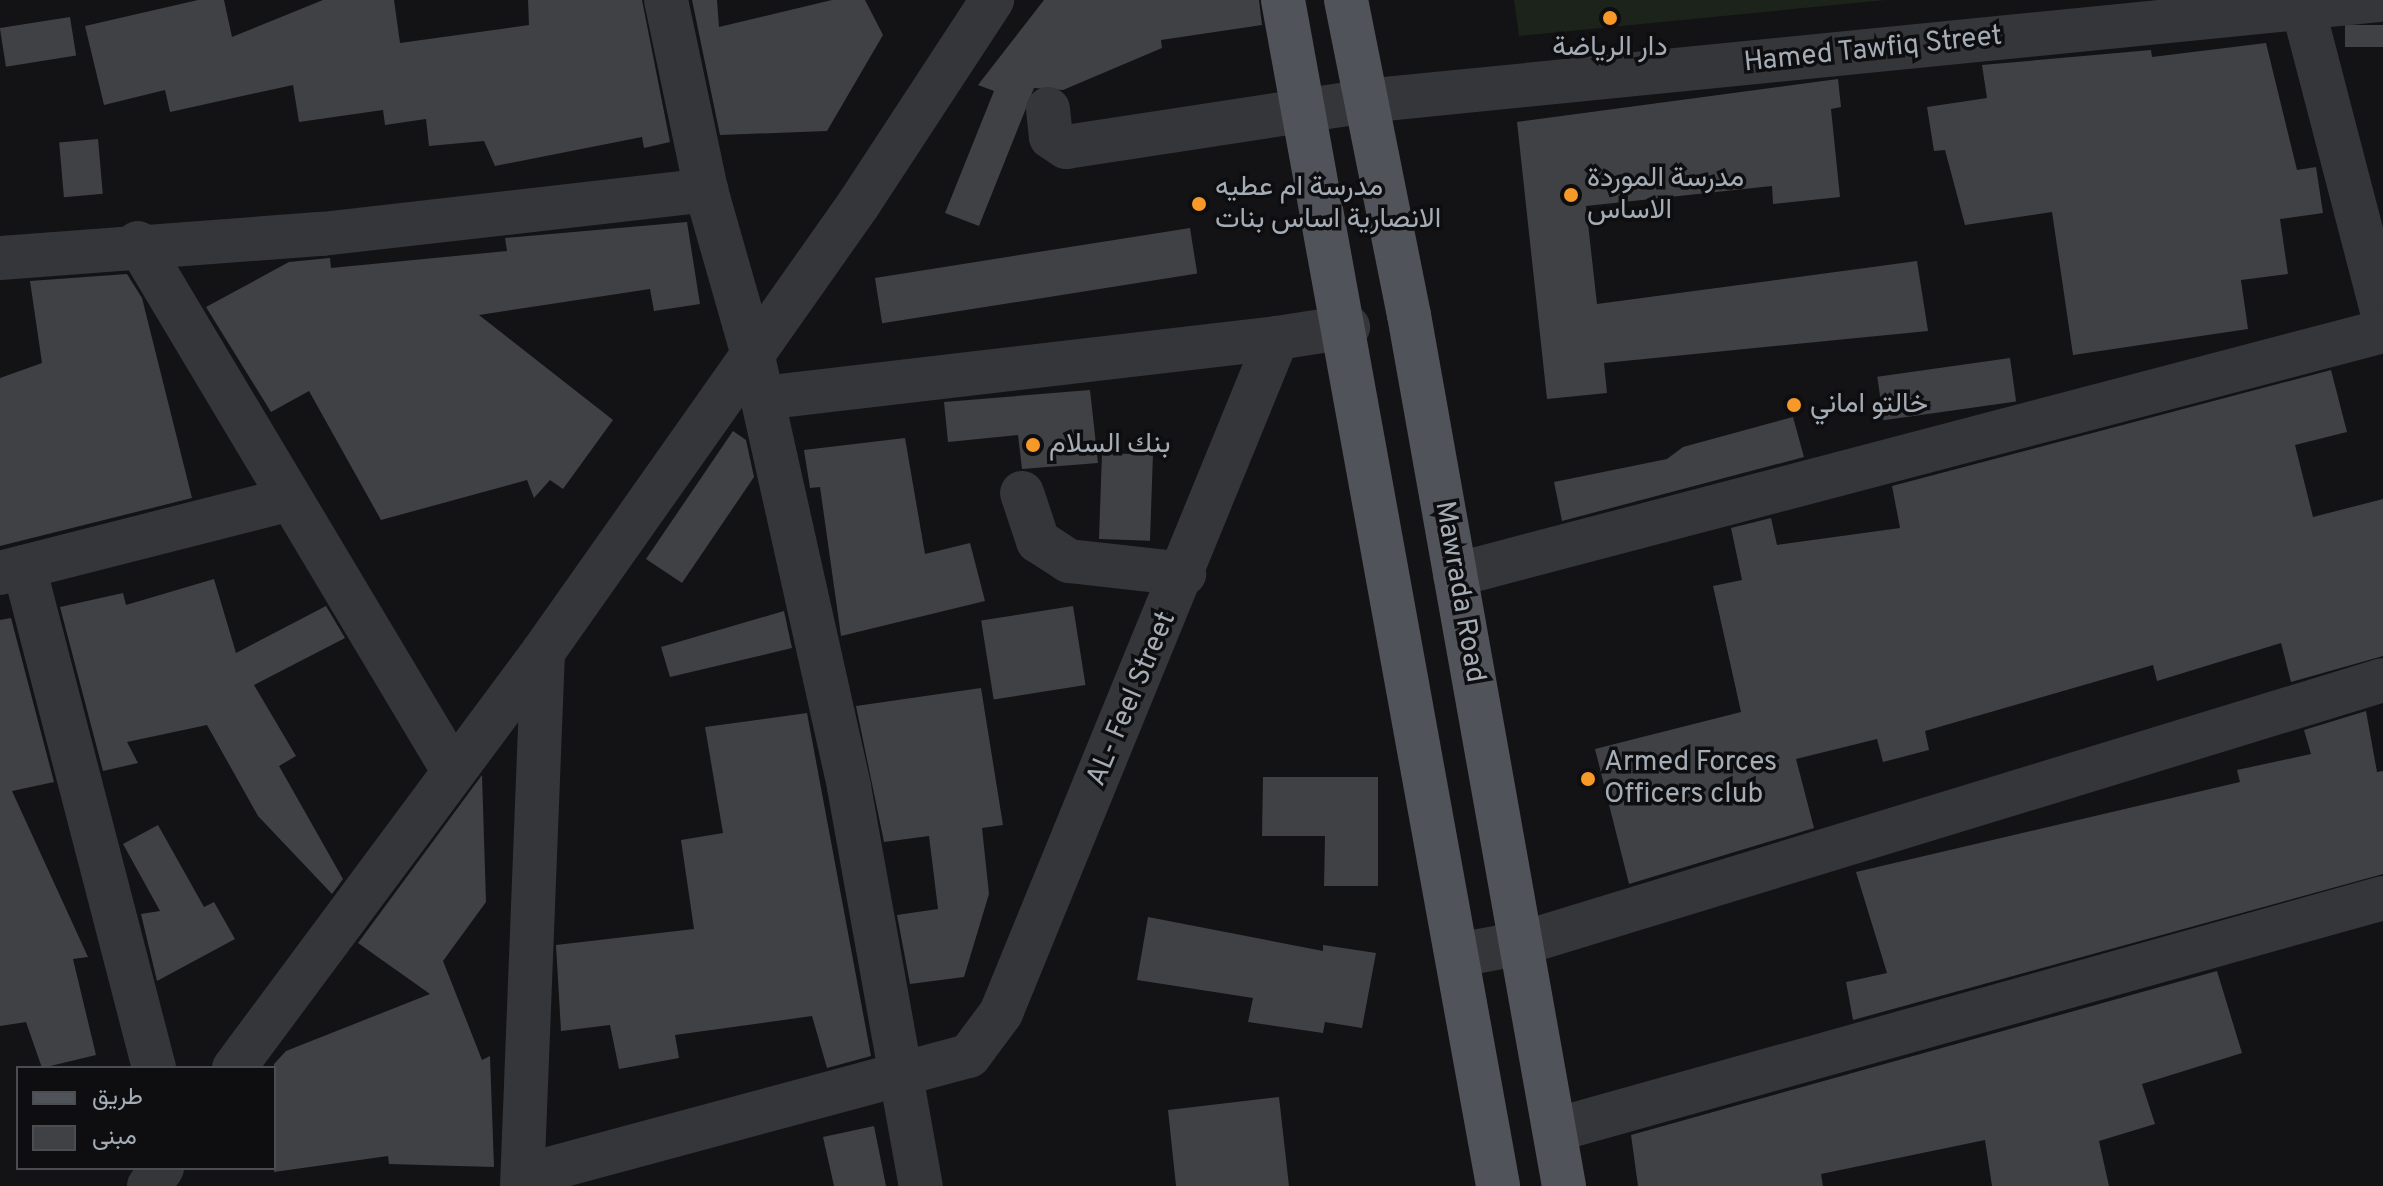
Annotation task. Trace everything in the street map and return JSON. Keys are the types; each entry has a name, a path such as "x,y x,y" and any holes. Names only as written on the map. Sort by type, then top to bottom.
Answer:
{"main road":[{"path":"1283,0 1348,327 1498,1186"},
{"name":"Mawrada Road","path":"1346,0 1523,943 1564,1186"}],"street":[{"path":"666,0 706,190 763,398 905,1077 921,1186"},
{"path":"235,1066 451,767 543,652 992,0"},
{"name":"Hamed Tawfiq Street","path":"1048,109 1051,137 1066,147 1365,101 2301,4 2381,0"},
{"path":"2301,4 2383,314"},
{"path":"0,258 138,243 322,234 706,190"},
{"path":"138,243 287,500 451,767"},
{"path":"763,398 1348,327"},
{"path":"1455,575 2383,331"},
{"name":"AL- Feel Street","path":"522,1181 905,1077 969,1056 1001,1013 1184,574 1277,338"},
{"path":"1022,493 1038,541 1069,561 1184,574"},
{"path":"153,1066 12,570 287,500"},
{"path":"522,1181 543,652"},
{"path":"1458,955 1523,943 2383,680"},
{"path":"1555,1130 2383,898"}],"shaded area":[{"name":"دار الرياضة","path":"1514,0 1886,0 1519,36"}],"building":[{"path":"198,0 224,0 232,37 323,0 394,0 400,43 529,25 528,0 642,0 670,142 644,148 642,137 495,166 484,141 429,146 426,119 385,125 383,110 299,122 293,85 170,112 165,90 104,105 85,26"},
{"path":"692,0 717,0 719,27 832,0 865,0 883,35 827,131 720,135"},
{"path":"1044,0 1259,0 1262,25 1161,40 1162,48 1063,90 1034,88 979,226 945,213 994,91 978,85"},
{"path":"70,17 76,56 6,67 0,28"},
{"path":"2345,25 2383,25 2383,47 2345,47"},
{"path":"2266,43 2297,170 2316,167 2323,213 2280,219 2288,274 2241,280 2248,329 2073,355 2052,212 1965,225 1945,150 1934,151 1927,107 1987,98 1982,65 2151,50 2152,57"},
{"path":"1838,79 1841,107 1831,109 1840,197 1773,204 1772,186 1586,206 1597,304 1917,261 1928,331 1604,363 1607,393 1547,399 1517,122"},
{"path":"98,139 103,194 64,197 59,142"},
{"path":"687,222 700,304 654,311 650,289 479,315 613,420 563,489 550,480 534,498 527,480 381,520 309,391 271,412 206,307 289,262 330,258 331,268 507,251 505,238"},
{"path":"1190,228 1197,273 882,323 875,278"},
{"path":"127,274 142,298 192,498 0,546 0,378 42,363 30,281"},
{"path":"2010,358 2016,402 1883,420 1877,377"},
{"path":"2331,370 2347,432 2295,445 2313,517 2383,499 2383,656 2291,682 2281,643 2157,681 2153,665 1925,731 1929,750 1883,762 1877,739 1796,759 1814,828 1629,884 1595,749 1741,712 1713,586 1742,580 1731,528 1771,518 1777,545 1900,528 1892,486"},
{"path":"1090,390 1098,463 1022,469 1018,435 948,442 944,402"},
{"path":"1793,417 1804,457 1562,521 1554,482 1667,459 1683,447"},
{"path":"733,431 746,440 754,477 682,583 646,559"},
{"path":"905,438 925,554 970,543 985,601 841,636 820,487 810,488 804,450"},
{"path":"1102,453 1153,455 1150,541 1099,539"},
{"path":"214,579 236,653 326,606 345,638 254,685 296,756 279,766 343,879 332,894 258,816 207,725 127,742 138,763 103,771 60,607 123,593 126,605"},
{"path":"1073,606 1086,685 994,700 981,621"},
{"path":"784,611 792,648 670,677 661,647"},
{"path":"11,618 54,782 12,791 88,957 73,959 96,1055 50,1066 41,1066 26,1022 0,1026 0,620"},
{"path":"981,688 1003,825 982,828 989,894 964,977 910,984 897,915 938,909 929,836 884,842 856,706"},
{"path":"2366,711 2377,772 2383,771 2383,874 1853,1020 1846,982 1887,973 1856,872 2240,782 2237,770 2311,754 2304,730"},
{"path":"807,713 871,1056 827,1068 812,1016 675,1035 679,1058 619,1069 610,1025 561,1031 556,945 694,929 681,840 723,833 705,727"},
{"path":"482,775 486,902 443,961 482,1060 490,1056 494,1167 389,1164 388,1156 274,1172 274,1064 286,1051 430,994 358,943"},
{"path":"1263,777 1378,777 1378,886 1324,886 1325,836 1262,836"},
{"path":"158,825 204,907 214,902 235,939 157,981 141,914 160,911 123,844"},
{"path":"1148,917 1323,951 1323,945 1376,953 1362,1028 1325,1022 1323,1033 1248,1022 1253,998 1137,980"},
{"path":"2217,971 2242,1053 2142,1084 2155,1124 2099,1141 2109,1186 1992,1186 1985,1140 1821,1174 1823,1186 1638,1186 1631,1135"},
{"path":"1279,1097 1289,1186 1176,1186 1168,1110"},
{"path":"874,1126 886,1186 834,1186 823,1137"}],"place":[{"name":"دار الرياضة","path":"1610,18"},
{"name":"مدرسة الموردة الاساس","path":"1571,195"},
{"name":"مدرسة ام عطيه الانصارية اساس بنات","path":"1199,204"},
{"name":"خالتو اماني","path":"1794,405"},
{"name":"بنك السلام","path":"1033,445"},
{"name":"Armed Forces Officers club","path":"1588,779"}]}
